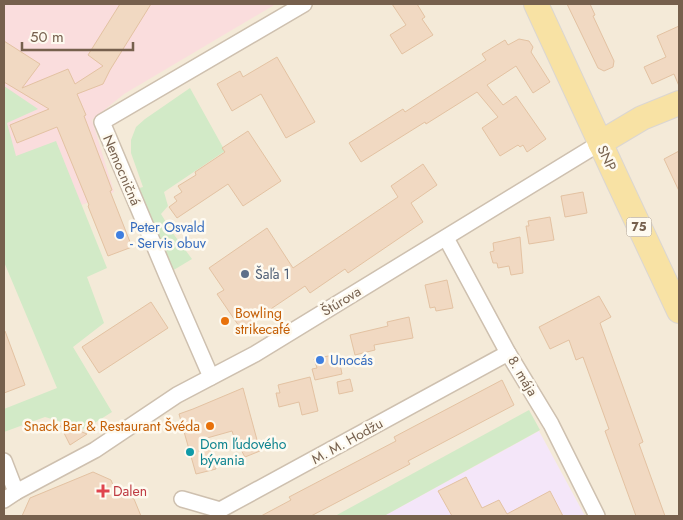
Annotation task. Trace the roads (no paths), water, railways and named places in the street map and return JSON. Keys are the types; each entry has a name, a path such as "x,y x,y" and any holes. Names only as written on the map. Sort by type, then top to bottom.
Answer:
{"main road":[{"name":"SNP","path":"536,4 679,311"},
{"name":"Štúrova","path":"600,143 642,118 679,102"}],"street":[{"name":"Nemocničná","path":"211,377 102,122 304,4"},
{"name":"Štúrova","path":"10,496 95,450 178,394 255,354 600,143"},
{"name":"8. mája","path":"446,238 508,353 551,424 597,516"},
{"name":"M. M. Hodžu","path":"182,499 220,510 508,353"},
{"path":"4,461 10,496"}],"place":[{"name":"Peter Osvald - Servis obuv","path":"120,235"},
{"name":"Šaľa 1","path":"245,274"},
{"name":"Bowling strikecafé","path":"225,321"},
{"name":"Unocás","path":"320,360"},
{"name":"Snack Bar & Restaurant Švéda","path":"210,426"},
{"name":"Dom ľudového bývania","path":"190,452"},
{"name":"Dalen","path":"103,491"}]}
